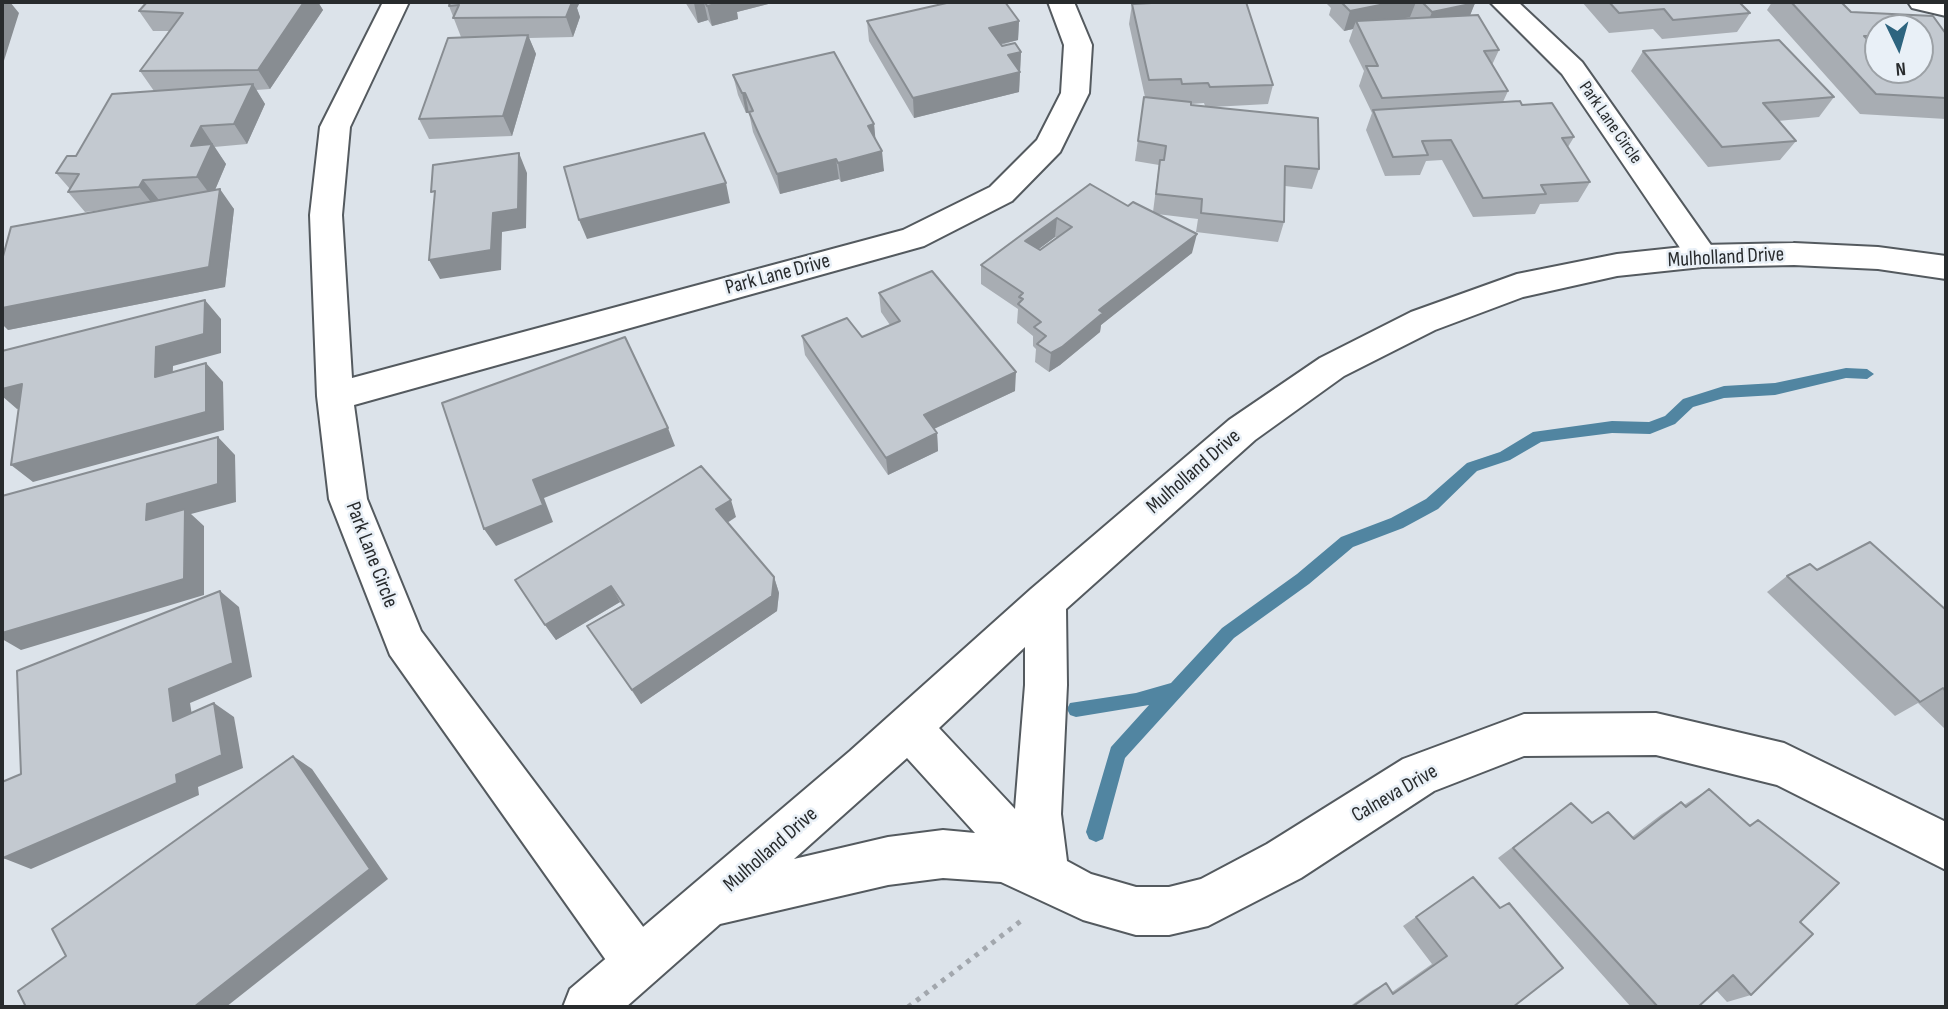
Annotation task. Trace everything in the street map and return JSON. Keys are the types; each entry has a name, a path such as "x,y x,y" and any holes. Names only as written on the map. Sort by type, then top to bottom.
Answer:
{"street":[{"name":"Park Lane Circle","path":"396,2 335,127 326,215 335,396 348,499 405,642 638,961"},
{"name":"Park Lane Drive","path":"335,396 913,238 1002,194 1050,145 1075,93 1078,45 1061,2"},
{"name":"Park Lane Circle","path":"1503,2 1572,68 1702,256"},
{"path":"1922,2 1946,8"},
{"name":"Mulholland Drive","path":"588,1007 638,961 711,902 909,727 1045,601 1242,430 1332,367 1423,321 1517,286 1617,265 1702,256 1794,254 1878,258 1946,268"},
{"path":"1045,601 1046,685 1038,814 1053,880"},
{"name":"Calneva Drive","path":"909,727 1053,880 1083,896 1136,911 1169,911 1208,902 1284,861 1419,775 1524,735 1656,734 1784,765 1946,847"},
{"path":"711,902 888,861 943,854 1001,858 1053,880"}],"path":[{"path":"908,1007 1020,922 1053,880"}],"building":[{"path":"147,2 304,2 258,70 140,71 183,13 139,11"},
{"path":"450,2 572,2 566,17 453,18 459,5 449,6"},
{"path":"705,2 724,2 707,6"},
{"path":"951,2 1005,2 1019,21 989,28 1002,46 1015,43 1021,52 1008,55 1020,72 913,98 867,21"},
{"path":"1246,2 1273,85 1210,87 1208,83 1182,84 1181,79 1149,80 1132,4"},
{"path":"1341,2 1395,2 1350,11"},
{"path":"1422,2 1473,2 1475,3 1432,12"},
{"path":"1609,2 1739,2 1750,13 1673,20 1664,9 1619,13"},
{"path":"1791,2 1841,2 1851,12 1892,14 1864,14 1864,81"},
{"path":"1478,15 1499,50 1484,51 1508,91 1382,98 1366,66 1378,66 1356,21"},
{"path":"1934,17 1946,34 1946,98 1876,94 1867,84 1934,84"},
{"path":"528,35 503,116 419,119 448,38"},
{"path":"1779,40 1834,97 1763,103 1796,141 1722,147 1643,51"},
{"path":"834,52 874,124 868,126 882,151 838,163 836,159 777,174 749,112 753,111 745,93 742,93 733,75"},
{"path":"253,84 234,124 201,126 191,146 212,144 197,177 143,180 139,187 68,192 79,174 56,173 67,156 76,156 112,94"},
{"path":"1144,97 1191,102 1191,105 1318,118 1319,169 1285,166 1284,222 1201,213 1202,199 1156,194 1160,160 1164,160 1166,146 1138,141"},
{"path":"1520,101 1522,105 1552,103 1574,137 1562,138 1590,182 1541,185 1546,194 1483,198 1451,140 1422,141 1428,155 1393,157 1373,110"},
{"path":"704,133 726,183 579,220 564,167"},
{"path":"519,153 518,209 493,213 491,250 429,260 435,191 431,192 433,165"},
{"path":"1090,184 1128,206 1133,202 1197,234 1099,310 1103,313 1051,353 1037,344 1046,336 1034,327 1041,322 1018,304 1023,299 1019,297 1023,293 981,265","holes":["1057,218 1072,227 1040,250 1025,241"]},
{"path":"220,189 209,267 2,308 2,260 11,227"},
{"path":"932,271 1016,372 924,415 937,433 886,458 802,336 847,318 862,337 900,321 879,293"},
{"path":"205,300 204,334 156,347 155,377 206,363 206,412 11,465 22,384 2,389 2,351"},
{"path":"625,337 668,428 533,480 543,505 484,529 442,403"},
{"path":"218,437 218,484 147,504 146,520 185,509 184,579 2,633 2,496"},
{"path":"701,466 731,500 716,509 774,577 772,596 632,690 587,626 624,605 611,586 545,625 515,580"},
{"path":"1870,542 1946,610 1946,692 1943,688 1920,702 1787,576 1810,564 1817,570"},
{"path":"220,591 233,663 169,689 173,721 214,703 222,755 176,775 177,783 3,858 2,782 21,774 17,671"},
{"path":"293,756 370,869 194,1007 26,1007 18,991 66,956 52,929"},
{"path":"1709,789 1750,826 1758,820 1839,883 1800,922 1813,934 1751,995 1733,975 1698,1007 1658,1007 1513,848 1571,803 1592,823 1608,812 1634,839 1681,802 1686,807"},
{"path":"1473,877 1500,908 1509,903 1563,968 1513,1007 1352,1007 1386,983 1393,994 1447,956 1416,917"}],"waterway":[{"path":"1096,832 1117,753 1228,633 1303,579 1347,542 1397,523 1432,504 1472,467 1505,456 1538,436 1612,427 1650,428 1670,420 1688,403 1724,392 1775,389 1846,373 1867,374"},
{"path":"1076,709 1136,701 1173,690"}]}
